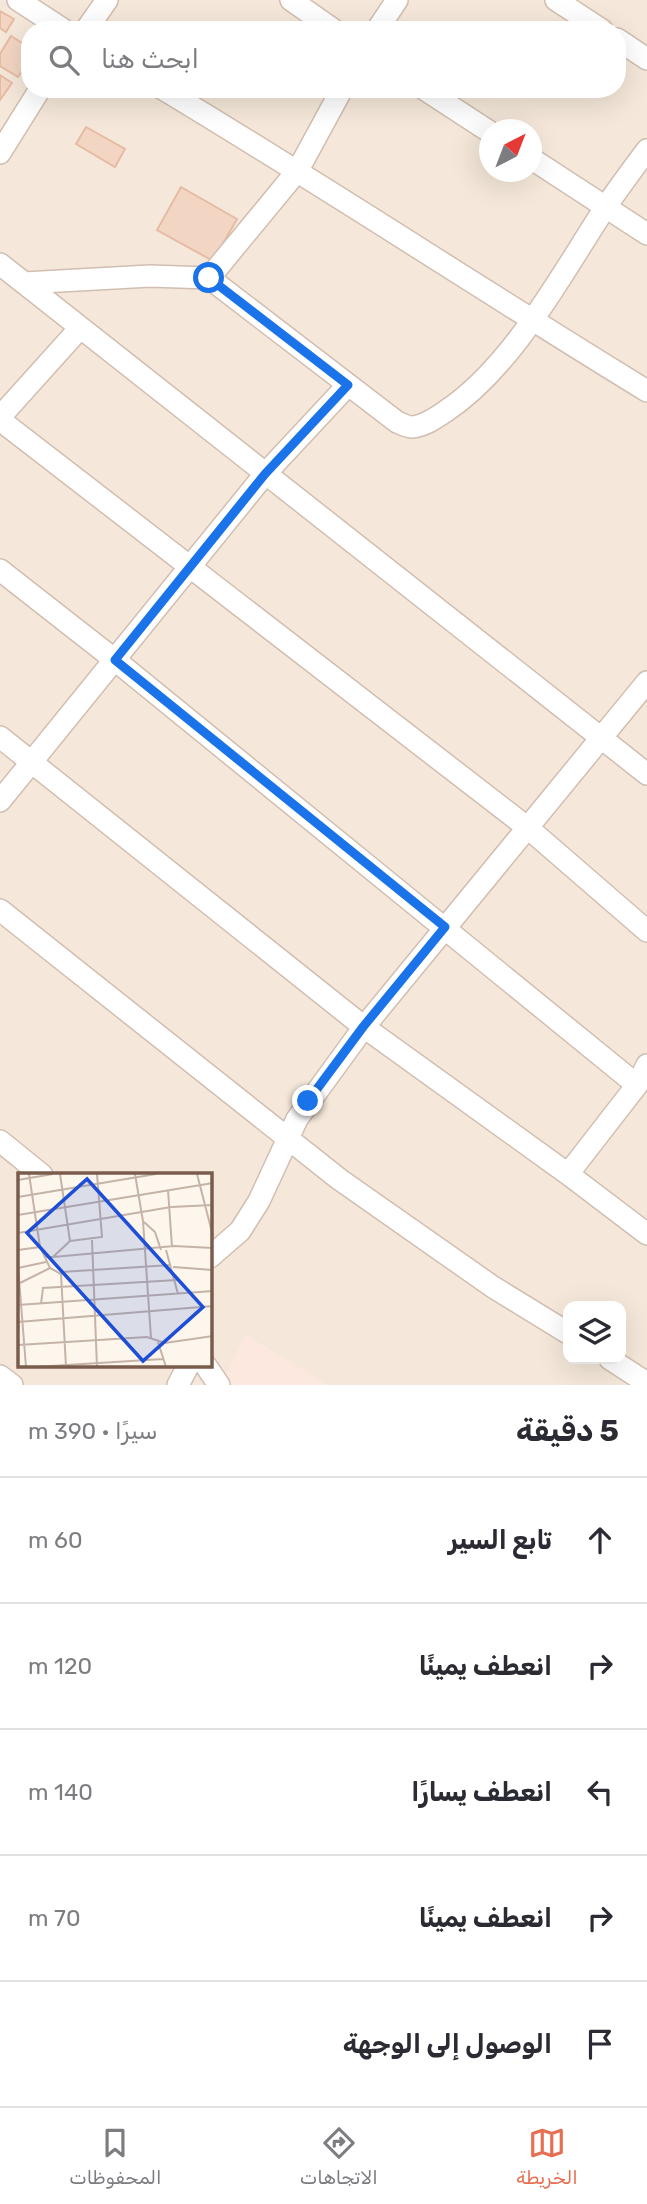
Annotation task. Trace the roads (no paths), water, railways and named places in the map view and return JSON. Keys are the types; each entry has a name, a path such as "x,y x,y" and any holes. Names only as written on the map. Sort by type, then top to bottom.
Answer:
{"street":[{"path":"18,0 50,21"},
{"path":"92,21 107,0"},
{"path":"291,0 321,21"},
{"path":"383,21 397,0"},
{"path":"556,0 588,21"},
{"path":"626,45 647,59"},
{"path":"0,152 34,98"},
{"path":"178,98 298,170 647,391"},
{"path":"209,278 298,170 337,98"},
{"path":"438,98 479,125"},
{"path":"24,283 150,276 209,278 397,422 410,427 422,425 474,390 491,373 531,320 605,207 647,150"},
{"path":"542,166 647,234"},
{"path":"0,264 647,774"},
{"path":"80,328 0,419 528,828 647,931"},
{"path":"0,801 265,474 348,385"},
{"path":"0,570 115,660 637,1084"},
{"path":"212,1255 233,1238 246,1221 259,1201 297,1119 363,1027 647,682"},
{"path":"0,737 363,1027 647,1234"},
{"path":"0,909 339,1179 493,1287 563,1330"},
{"path":"568,1174 637,1084 647,1065"},
{"path":"0,1141 40,1173"},
{"path":"618,1364 647,1383"},
{"path":"178,1385 187,1367"},
{"path":"207,1367 219,1385"},
{"path":"0,1376 12,1385"}]}
